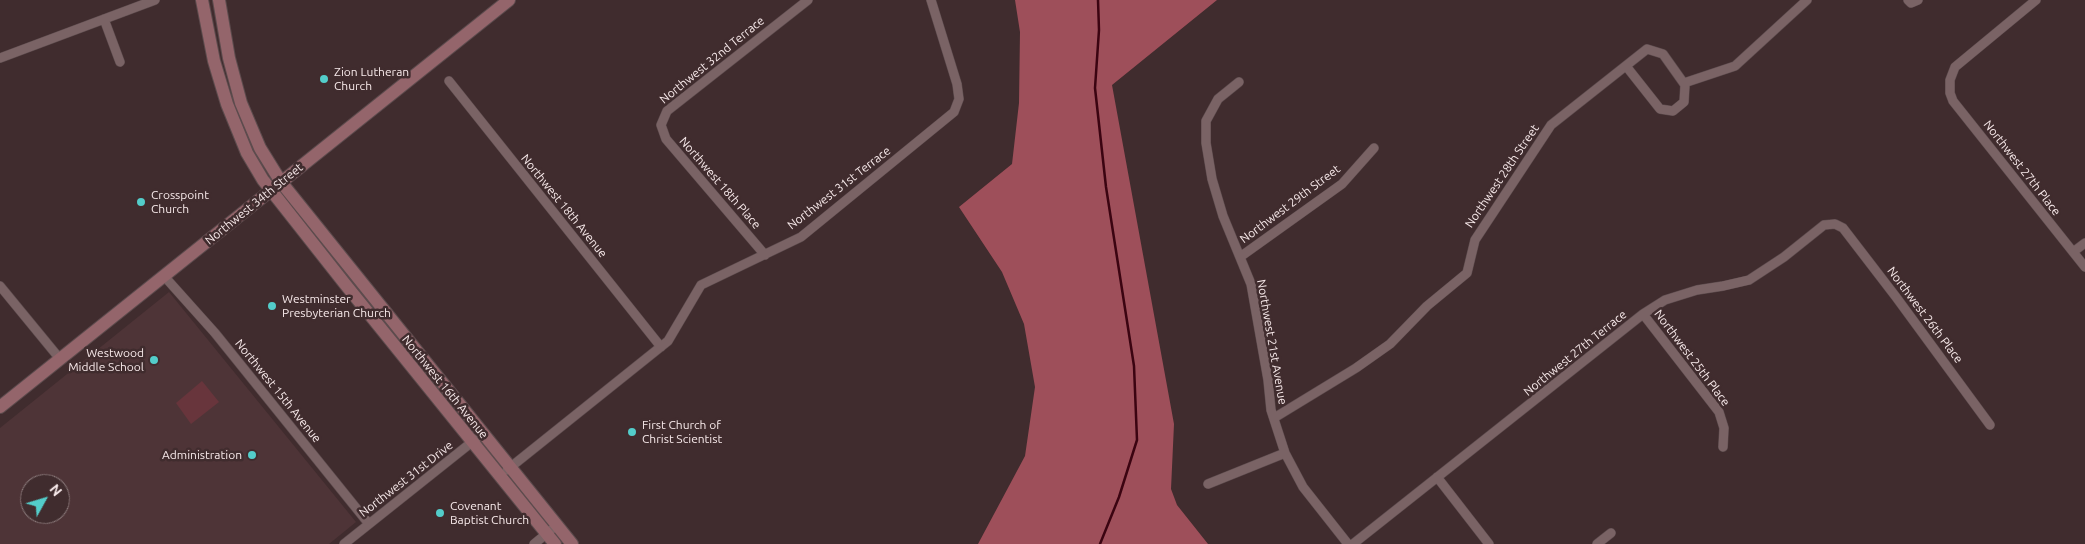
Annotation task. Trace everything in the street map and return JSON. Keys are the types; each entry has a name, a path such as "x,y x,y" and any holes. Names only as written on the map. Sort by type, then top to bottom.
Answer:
{"main road":[{"name":"Northwest 16th Avenue","path":"202,0 214,61 227,104 247,153 270,191 483,433 572,544"},
{"name":"Northwest 16th Avenue","path":"219,0 229,58 241,103 260,148 281,182 473,442 555,544"},
{"name":"Northwest 34th Street","path":"0,407 508,0"}],"street":[{"path":"0,58 155,0"},
{"name":"Northwest 32nd Terrace","path":"661,125 667,111 808,0"},
{"name":"Northwest 31st Terrace","path":"500,475 668,341 701,285 801,237 954,112 959,99 957,84 931,0"},
{"path":"1626,66 1660,109 1673,111 1684,102 1684,83 1735,66 1808,0"},
{"path":"1908,0 1912,3 1918,0"},
{"name":"Northwest 27th Place","path":"2036,0 1955,67 1950,80 1950,93 1953,101 2085,267"},
{"path":"104,19 120,62"},
{"name":"Northwest 28th Street","path":"1274,418 1356,368 1390,344 1427,306 1467,273 1475,240 1551,125 1647,49 1663,54 1684,83"},
{"name":"Northwest 18th Avenue","path":"449,81 661,347"},
{"name":"Northwest 21st Avenue","path":"1239,82 1218,99 1206,121 1206,142 1212,179 1223,216 1251,284 1274,418 1285,453 1303,487 1348,544"},
{"name":"Northwest 18th Place","path":"661,125 666,139 765,254"},
{"name":"Northwest 29th Street","path":"1240,257 1342,184 1374,148"},
{"name":"Northwest 27th Terrace","path":"1353,544 1644,314 1665,300 1698,290 1749,280 1784,257 1820,228 1835,224"},
{"name":"Northwest 26th Place","path":"1835,224 1843,228 1990,425"},
{"path":"2073,252 2085,243"},
{"name":"Northwest 15th Avenue","path":"164,276 215,333 368,524"},
{"path":"0,286 60,359"},
{"name":"Northwest 25th Place","path":"1644,314 1719,412 1724,428 1722,447"},
{"name":"Northwest 31st Drive","path":"344,544 483,433"},
{"path":"1208,484 1285,453"},
{"path":"1437,477 1489,544"},
{"path":"534,544 557,525"},
{"path":"1597,544 1611,533"}],"shaded area":[{"path":"1015,0 1217,0 1112,85 1174,424 1171,489 1177,505 1208,544 978,544 1025,456 1035,387 1024,324 1002,272 959,207 1012,164 1019,103 1020,32"},
{"name":"Westwood Middle School","path":"169,292 356,522 329,544 0,544 0,428"},
{"path":"202,381 219,402 191,424 176,403"}],"waterway":[{"path":"1098,0 1099,30 1095,88 1106,187 1134,366 1137,440 1119,497 1100,544"}],"place":[{"name":"Zion Lutheran Church","path":"324,79"},
{"name":"Crosspoint Church","path":"141,202"},
{"name":"Westminster Presbyterian Church","path":"272,306"},
{"name":"Westwood Middle School","path":"154,360"},
{"name":"First Church of Christ Scientist","path":"632,432"},
{"name":"Administration","path":"252,455"},
{"name":"Covenant Baptist Church","path":"440,513"}]}
